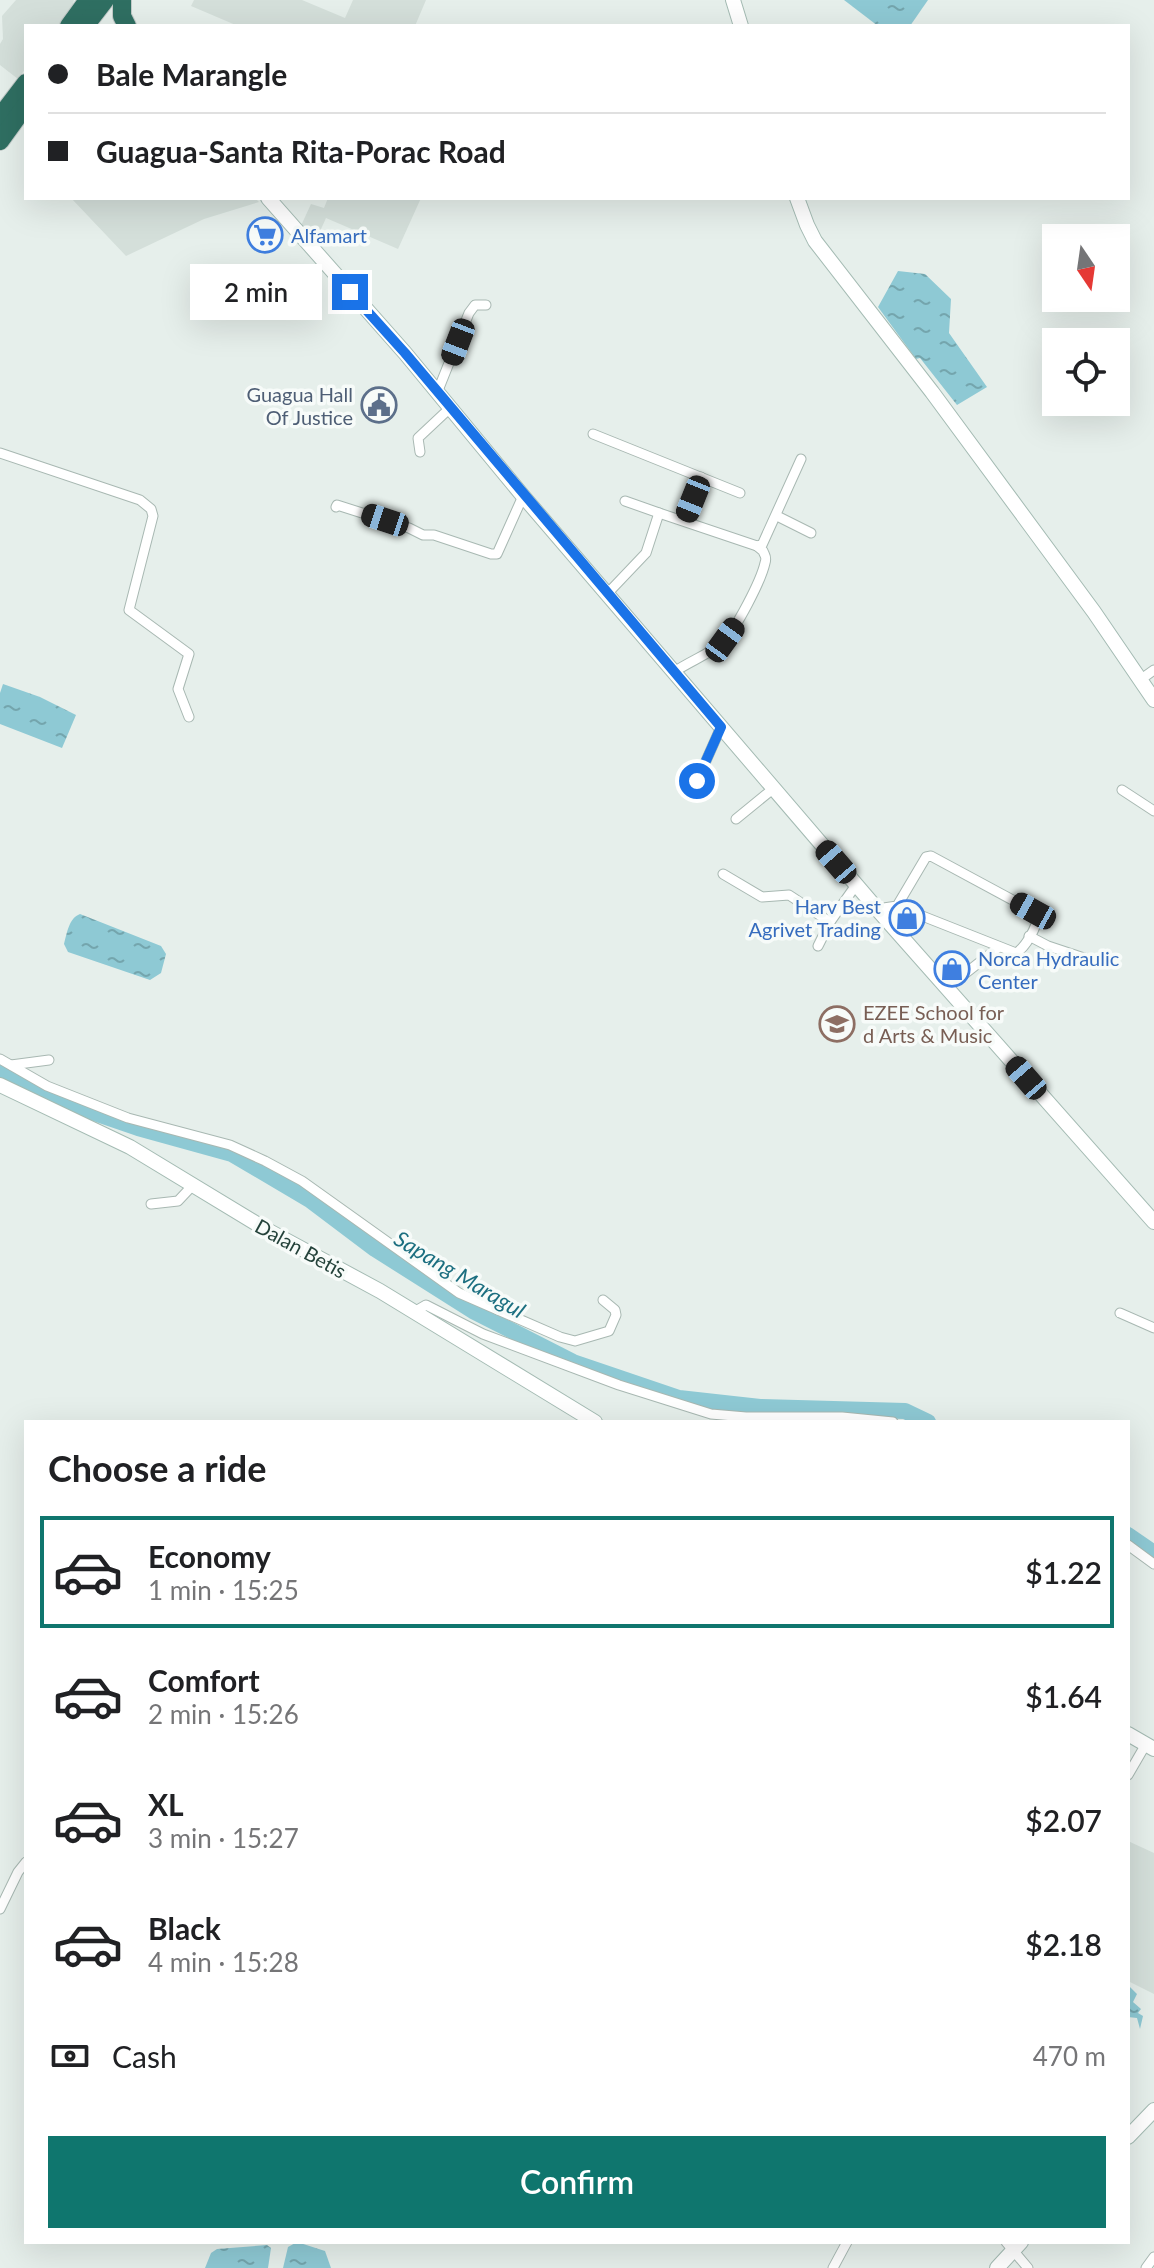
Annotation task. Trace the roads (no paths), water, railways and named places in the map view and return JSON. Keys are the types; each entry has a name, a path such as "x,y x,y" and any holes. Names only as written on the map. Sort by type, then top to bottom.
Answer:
{"highway":[{"path":"67,24 78,0"},
{"path":"122,0 124,24"},
{"path":"69,24 99,1"},
{"path":"86,24 99,1"},
{"path":"0,117 24,86"},
{"path":"0,141 24,108"}],"street":[{"path":"733,0 740,24"},
{"path":"99,1 122,24"},
{"path":"270,200 856,885 1152,1215"},
{"path":"798,200 815,241 932,392 1154,700"},
{"path":"437,393 469,313 475,305 486,305"},
{"path":"420,452 418,438 450,408"},
{"path":"593,434 740,493"},
{"path":"0,453 140,500 151,509 153,516 129,610 189,654 178,689 189,717"},
{"path":"757,546 765,542 801,459"},
{"path":"684,520 701,477"},
{"path":"336,507 423,535 434,535 497,554 523,496"},
{"path":"625,501 757,546 763,551 766,562 738,622 725,640 711,652 674,672"},
{"path":"607,594 646,553 659,513"},
{"path":"777,516 811,533"},
{"path":"1140,680 1154,670"},
{"path":"697,781 721,727"},
{"path":"736,819 774,788"},
{"path":"1122,790 1154,811"},
{"path":"877,909 897,906 1016,953 1022,950 1038,922 1038,915 936,857 926,857 897,906"},
{"path":"723,874 762,897 789,895 830,922"},
{"path":"818,946 830,922 856,885"},
{"path":"1029,936 1087,959"},
{"path":"948,987 999,947"},
{"path":"0,1059 47,1086 128,1118 230,1145 265,1161 302,1181 459,1293 560,1337 575,1341 609,1331 616,1315 615,1310 603,1300"},
{"path":"11,1065 49,1060"},
{"name":"Dalan Betis","path":"0,1085 45,1108 87,1124 414,1312 590,1420"},
{"path":"151,1204 178,1201 193,1185"},
{"path":"414,1312 426,1305 483,1334 619,1385 711,1414 873,1420"},
{"path":"1120,1313 1154,1328"},
{"path":"1130,1546 1154,1564"},
{"path":"1130,1735 1150,1747 1130,1772"},
{"path":"0,1909 24,1864"},
{"path":"1130,2135 1154,2110"},
{"path":"833,2268 846,2244"},
{"path":"997,2268 1014,2245 1028,2268"},
{"path":"1146,2268 1154,2257"}],"water":[{"path":"844,0 928,0 911,24 875,24"},
{"path":"898,271 925,274 951,299 949,333 987,387 957,405 920,358 916,359 878,307"},
{"path":"3,684 40,697 76,715 62,748 0,724"},
{"path":"80,914 161,946 166,954 161,973 150,980 68,952 64,944 67,931 73,919"},
{"path":"1130,1987 1137,1994 1133,2002 1141,2009 1138,2013 1143,2016 1140,2029 1137,2018 1130,2017"},
{"path":"303,2244 325,2251 331,2268 283,2268 288,2247"},
{"path":"267,2245 271,2248 268,2268 205,2268 211,2253 217,2249"}],"waterway":[{"name":"Sapang Maragul","path":"0,1071 62,1102 138,1128 232,1154 310,1200 375,1249 473,1311 573,1362 679,1398 760,1407 905,1411 924,1420"},
{"name":"Sapang Maragul","path":"1130,1536 1154,1553"}],"place":[{"name":"Alfamart","path":"265,235"},
{"name":"Guagua Hall Of Justice","path":"379,405"},
{"name":"Harv Best Agrivet Trading","path":"907,918"},
{"name":"Norca Hydraulic Center","path":"952,969"},
{"name":"EZEE School for d Arts & Music","path":"837,1024"}]}
